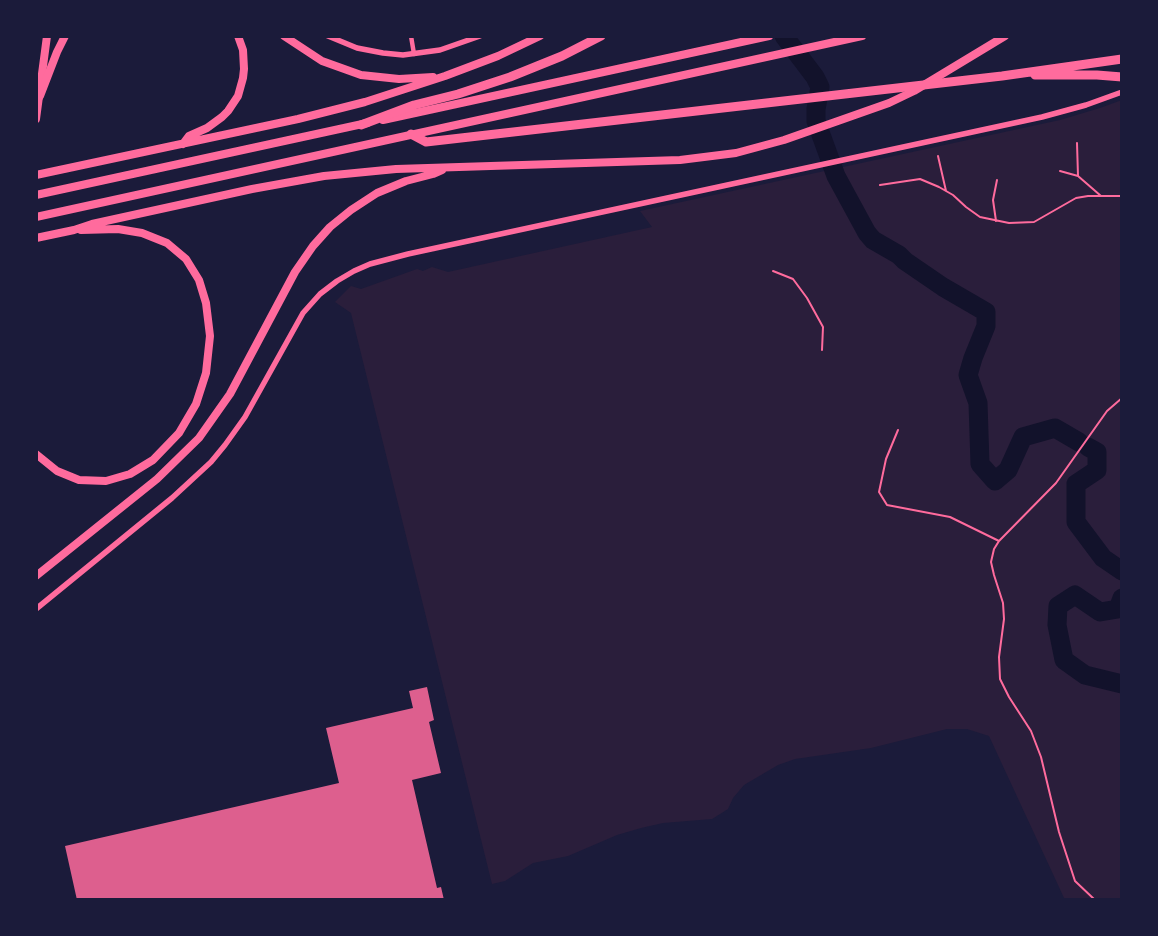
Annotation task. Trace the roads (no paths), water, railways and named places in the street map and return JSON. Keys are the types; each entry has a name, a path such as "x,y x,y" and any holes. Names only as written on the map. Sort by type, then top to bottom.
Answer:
{"highway":[{"path":"361,124 414,105 458,94 528,71 601,36"},
{"path":"411,134 426,142 1002,76 1122,59"},
{"path":"1002,76 1098,75 1122,77"}],"main road":[{"path":"36,120 47,36"},
{"path":"40,96 65,36"},
{"path":"183,144 190,136 200,132 222,117 238,96 244,78 244,69 243,50 238,36"},
{"path":"284,36 322,61 362,75 399,79 445,76"},
{"path":"36,175 183,144 380,98 445,76 511,50 540,36"},
{"path":"36,195 769,36"},
{"path":"36,217 862,36"},
{"path":"36,238 127,216 289,182 370,171 680,160 736,153 784,140 889,102 914,90 1005,36"},
{"path":"36,576 157,479 199,438 230,394 295,272 313,246 330,227 377,193 399,183 433,174 446,168"},
{"path":"36,454 49,466 79,480 106,481 122,478 138,471 166,448 185,423 200,393 207,365 210,329 206,303 199,280 186,259 166,243 142,233 118,229 74,230"}],"street":[{"path":"328,36 346,44 393,55 440,50 480,36"},
{"path":"411,36 414,54"},
{"path":"36,609 178,492 211,462 226,445 245,417 292,329 303,313 320,294 346,275 370,264 401,255 1042,116 1086,105 1122,92"}],"waterway":[{"path":"784,36 815,77 820,87 816,121 836,176 867,233 873,240 899,255 943,287 986,312 986,326 968,375 978,403 980,464 995,481 1008,470 1023,437 1055,428 1079,442"},
{"path":"1088,447 1097,452 1097,470 1076,484 1076,522 1103,558 1122,571"},
{"path":"1122,598 1118,609 1100,612 1075,595 1058,606 1057,625 1064,660 1085,675 1122,684"}]}
